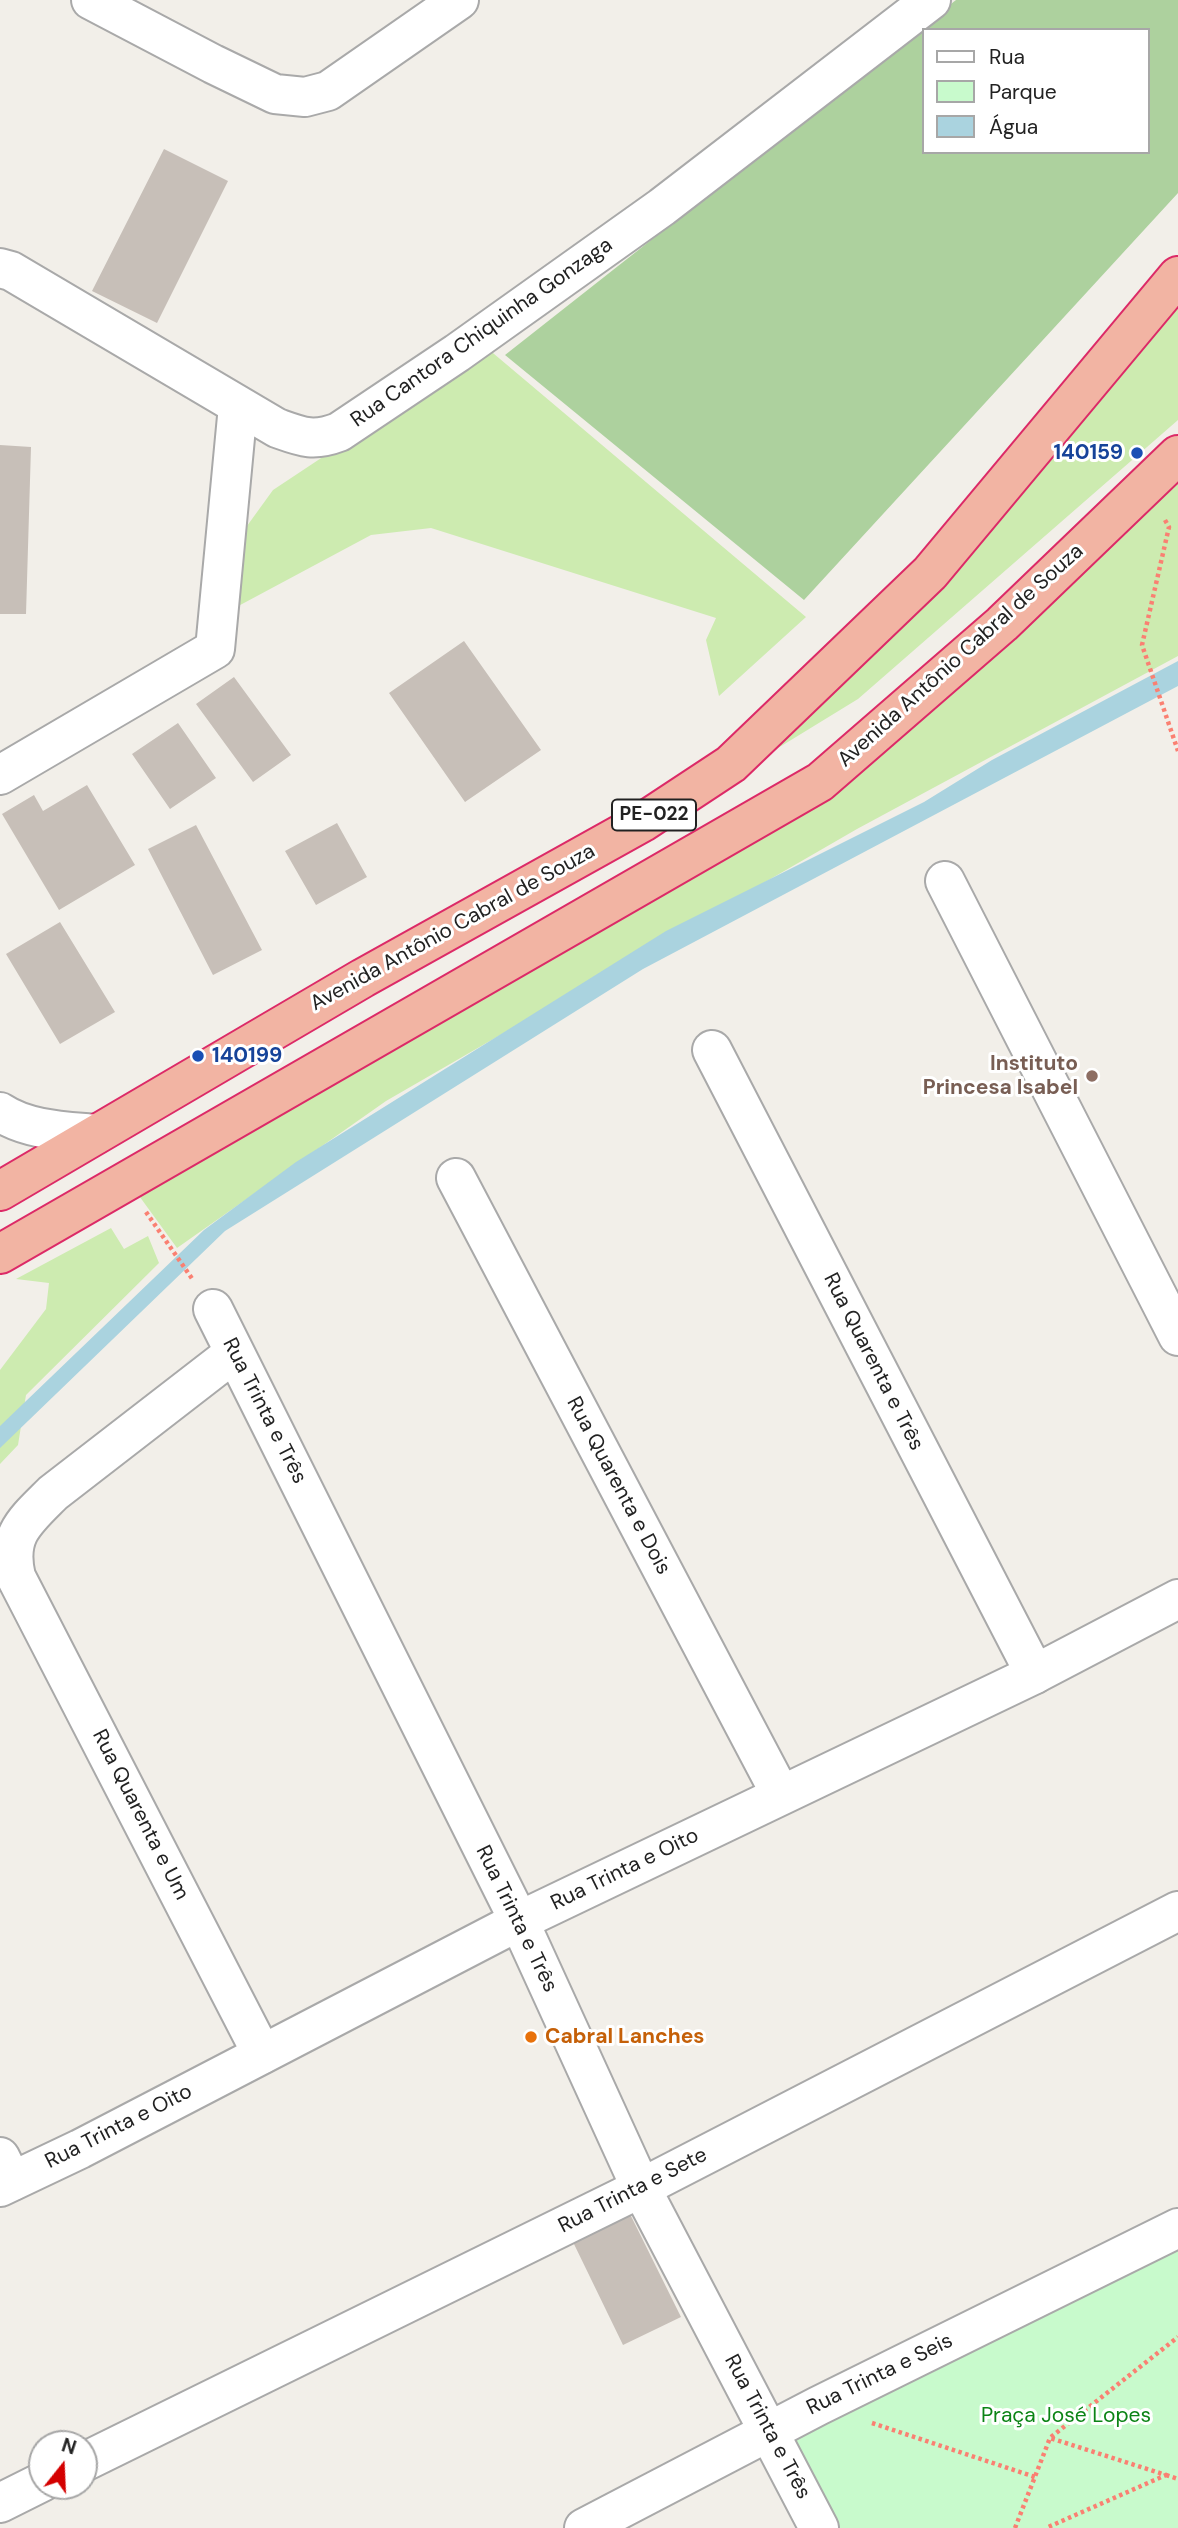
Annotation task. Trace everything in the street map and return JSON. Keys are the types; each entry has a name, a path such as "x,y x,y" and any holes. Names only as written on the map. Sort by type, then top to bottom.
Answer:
{"highway":[{"name":"Avenida Antônio Cabral de Souza","path":"0,1191 363,978 643,822 731,764 930,573 1178,276"},
{"name":"Avenida Antônio Cabral de Souza","path":"0,1254 820,782 1002,624 1178,455"}],"street":[{"path":"91,0 275,94 305,97 328,91 458,0"},
{"name":"Rua Cantora Chiquinha Gonzaga","path":"0,268 11,271 277,428 300,436 323,438 339,432 457,354 662,207 931,0"},
{"path":"0,775 215,649 238,406"},
{"path":"945,881 1178,1336"},
{"name":"Rua Quarenta e Três","path":"712,1050 1035,1674"},
{"path":"0,1112 43,1128 96,1134"},
{"name":"Rua Quarenta e Dois","path":"456,1178 781,1795"},
{"name":"Rua Trinta e Três","path":"203,1295 519,1921 641,2188 819,2528"},
{"name":"Rua Quarenta e Um","path":"234,1353 53,1493 29,1517 15,1538 12,1558 16,1577 262,2054"},
{"name":"Rua Trinta e Oito","path":"4,2175 80,2149 519,1921 1035,1674 1178,1599"},
{"name":"Rua Trinta e Sete","path":"98,2455 641,2188 1178,1910"},
{"name":"Rua Trinta e Seis","path":"584,2528 818,2406 1178,2228"},
{"path":"0,2503 28,2489"}],"path":[{"path":"1146,486 1169,527 1142,645 1178,751"},
{"path":"156,1227 203,1295"},
{"path":"1015,2528 1050,2438 1178,2337"},
{"path":"818,2406 1035,2477"},
{"path":"1050,2438 1178,2479"},
{"path":"1046,2528 1166,2475"}],"green space":[{"path":"956,0 1178,0 1178,193 804,600 505,355"},
{"path":"1178,271 1178,420 858,699 765,756"},
{"path":"487,348 806,617 719,696 706,640 716,618 431,528 371,535 229,611 239,537 273,490"},
{"path":"1178,468 1178,656 857,829 386,1101 177,1248 137,1193 823,794"},
{"path":"111,1228 124,1249 148,1236 159,1263 26,1395 18,1445 0,1464 0,1370 46,1309 49,1283 16,1279"},
{"name":"Praça José Lopes","path":"1178,2234 1178,2528 816,2528 770,2439"}],"water":[{"path":"1178,661 1178,686 643,969 225,1231 0,1448 0,1426 204,1230 296,1162 666,931 924,802 992,760"}],"building":[{"path":"164,149 228,181 157,323 92,291"},
{"path":"0,445 31,447 26,614 0,614"},
{"path":"464,641 541,750 465,802 389,693"},
{"path":"234,677 291,755 253,782 196,704"},
{"path":"178,723 216,778 170,809 132,754"},
{"path":"87,785 135,865 59,910 2,814 34,795 43,811"},
{"path":"337,823 367,877 316,905 285,851"},
{"path":"196,825 262,950 213,975 148,849"},
{"path":"60,922 115,1012 60,1044 6,954"},
{"path":"630,2214 681,2317 623,2345 573,2242"}],"place":[{"name":"140159","path":"1137,453"},
{"name":"140199","path":"198,1056"},
{"name":"Instituto Princesa Isabel","path":"1092,1076"},
{"name":"Cabral Lanches","path":"531,2037"}]}
